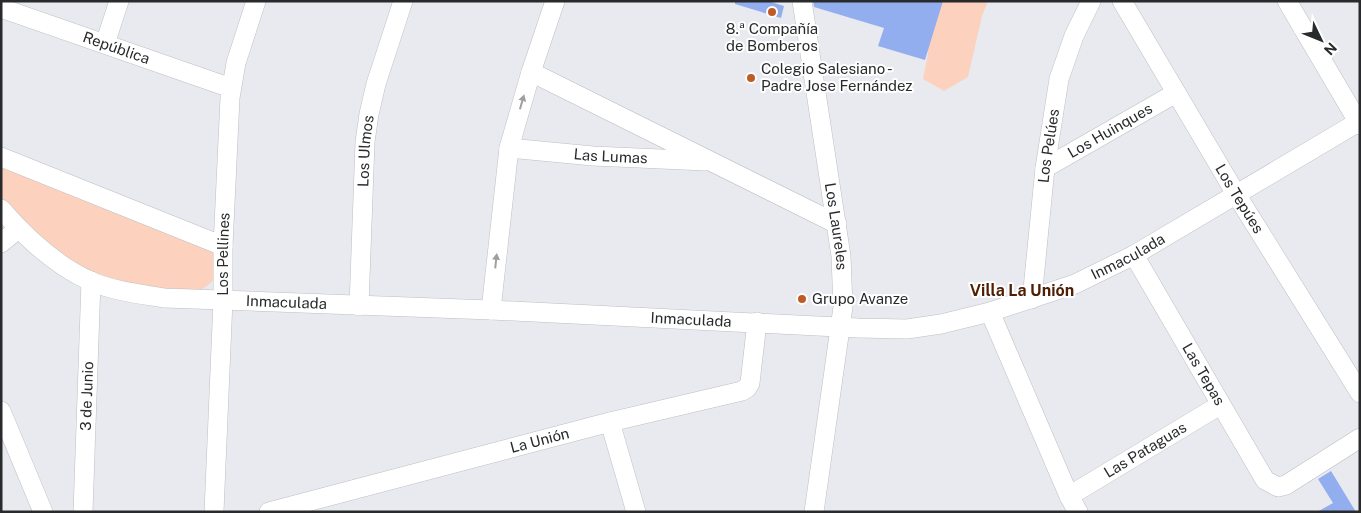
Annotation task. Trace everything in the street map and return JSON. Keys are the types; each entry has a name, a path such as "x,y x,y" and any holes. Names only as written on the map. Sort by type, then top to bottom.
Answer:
{"street":[{"path":"106,44 119,1"},
{"name":"Los Pellines","path":"214,512 223,300 223,246 231,88 236,63 256,1"},
{"name":"Los Ulmos","path":"359,306 365,142 369,114 376,84 403,1"},
{"path":"491,310 509,148 531,72 555,1"},
{"name":"Los Laureles","path":"802,1 837,224 841,256 843,307 814,512"},
{"name":"Los Pelúes","path":"1032,299 1045,168 1059,79 1074,36 1091,1"},
{"name":"Los Tepúes","path":"1122,1 1236,194 1360,393"},
{"path":"1287,1 1359,122"},
{"name":"República","path":"1,8 231,88"},
{"name":"Las Lumas","path":"531,72 837,224"},
{"name":"Los Huinques","path":"1045,168 1176,93"},
{"name":"Inmaculada","path":"1,209 39,248 62,265 91,281 129,292 164,298 491,310 907,329 941,324 990,312 1092,277 1134,255 1359,122"},
{"name":"Las Lumas","path":"509,148 593,156 715,162"},
{"path":"1,157 223,246"},
{"path":"1,242 18,228"},
{"name":"Las Tepas","path":"1134,255 1265,480 1278,487 1286,485 1360,438"},
{"name":"3 de Junio","path":"83,512 91,281"},
{"path":"990,312 1074,504"},
{"name":"La Unión","path":"269,512 610,422 742,391 750,383 757,322"},
{"name":"Las Pataguas","path":"1074,504 1220,404"},
{"path":"1,411 43,512"},
{"path":"610,422 636,512"}],"shaded area":[{"path":"932,1 988,1 982,16 968,77 944,91 923,79 928,54 927,29"},
{"path":"1,165 207,248 214,253 215,275 212,282 201,290 177,291 122,282 90,271 64,258 1,199"}],"building":[{"name":"8.ª Compañía de Bomberos","path":"735,1 768,1 784,6 781,18 735,4"},
{"path":"813,1 943,1 925,60 878,46 884,28 814,7"},
{"path":"1331,471 1356,512 1317,512 1333,503 1318,479"}],"place":[{"name":"8.ª Compañía de Bomberos","path":"772,12"},
{"name":"Colegio Salesiano - Padre Jose Fernández","path":"751,78"},
{"name":"Grupo Avanze","path":"802,299"}],"district":[{"name":"Villa La Unión","path":"1022,290"}]}
